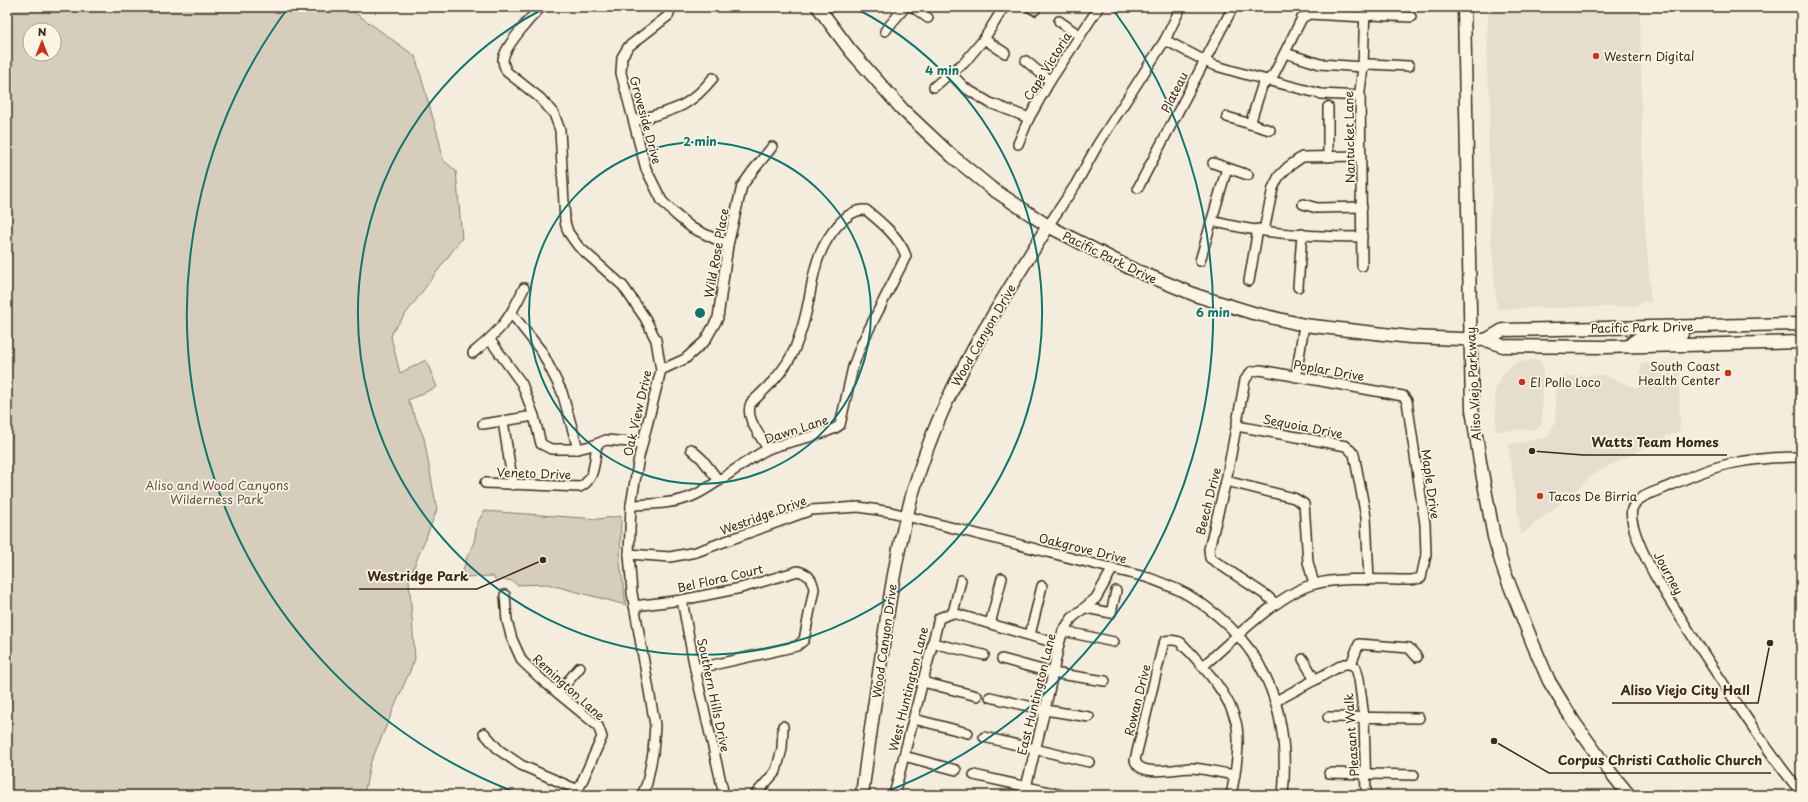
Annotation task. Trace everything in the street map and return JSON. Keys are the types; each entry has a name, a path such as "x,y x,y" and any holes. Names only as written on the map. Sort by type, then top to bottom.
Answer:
{"main road":[{"name":"Pacific Park Drive","path":"818,7 850,50 885,91 917,124 952,156 991,188 1048,226 1130,268 1198,296 1252,313 1304,324 1410,337 1486,340 1503,346 1629,346 1801,342"},
{"name":"Aliso Viejo Parkway","path":"1464,7 1472,409 1476,444 1490,514 1504,571 1549,681 1594,750 1630,795"},
{"name":"Wood Canyon Drive","path":"862,795 893,576 906,516 933,432 968,357 1048,226"},
{"name":"Pacific Park Drive","path":"1486,340 1503,330 1801,324"},
{"path":"1629,346 1638,337 1679,335 1690,326"}],"street":[{"name":"Oak View Drive","path":"541,7 520,30 509,47 503,59 504,66 507,72 540,98 554,114 560,130 562,145 564,212 568,232 578,246 608,272 634,300 656,340 661,370 642,443 631,505 629,554 634,606 655,725 653,753 647,783 642,795"},
{"name":"Groveside Drive","path":"671,7 668,16 628,47 622,57 621,73 634,121 639,147 646,169 662,201 692,228 728,245"},
{"path":"913,7 928,18"},
{"path":"934,87 950,73 964,64 984,39 1004,7"},
{"name":"Cape Victoria","path":"1018,144 1029,118 1050,81 1099,7"},
{"name":"Wood Canyon Drive","path":"1048,226 1076,184 1098,144 1164,40 1182,7"},
{"name":"Plateau","path":"1138,188 1233,7"},
{"name":"Nantucket Lane","path":"1362,266 1360,96 1363,67 1365,7"},
{"path":"885,30 903,8"},
{"path":"1250,124 1262,86 1274,74 1302,18 1309,14 1365,17 1372,15 1411,17"},
{"path":"1059,21 1080,36"},
{"path":"984,39 1005,53"},
{"path":"1164,40 1228,70 1321,94 1360,96"},
{"path":"1285,53 1320,64 1363,67 1369,64 1409,66"},
{"path":"1026,61 1050,81"},
{"name":"Cape Victoria","path":"950,73 965,88 990,103 1029,118"},
{"path":"634,121 680,108 702,92 713,78"},
{"path":"1328,107 1328,157"},
{"path":"1227,117 1270,130"},
{"name":"Wild Rose Place","path":"661,370 685,359 705,341 718,318 728,245 742,186 772,147"},
{"path":"1249,281 1273,188 1279,176 1302,157 1361,156"},
{"path":"1214,163 1248,175"},
{"path":"1200,261 1227,168"},
{"path":"1303,204 1317,208 1362,208"},
{"name":"Dawn Lane","path":"631,505 681,500 694,495 718,481 768,449 830,430 840,425 853,367 861,344 906,256 904,250 866,210 852,212 845,218 828,239 819,254 804,319 794,350 780,373 751,403 748,409 749,416 768,449"},
{"path":"1212,221 1238,228 1329,237 1362,237"},
{"path":"1298,287 1302,234"},
{"path":"474,353 490,340 503,326 512,314 524,288"},
{"path":"512,314 542,352 562,392 578,449"},
{"path":"1296,377 1304,324"},
{"path":"490,340 522,384 534,416 541,444 551,449 578,449 606,440 642,443"},
{"name":"Poplar Drive","path":"1251,372 1260,370 1403,396"},
{"name":"Beech Drive","path":"1251,372 1245,380 1226,481 1208,549 1210,558 1267,596 1276,604"},
{"name":"Maple Drive","path":"1369,580 1412,580 1422,578 1426,556 1425,524 1407,401 1403,396"},
{"path":"483,424 534,416"},
{"path":"503,421 513,485"},
{"name":"Sequoia Drive","path":"1237,426 1346,446 1354,454 1366,517 1369,580"},
{"name":"Veneto Drive","path":"486,483 580,487 591,477 597,444"},
{"path":"691,450 702,459 718,481"},
{"name":"Journey","path":"1801,456 1769,458 1728,464 1695,475 1644,496 1632,509 1632,517 1636,532 1654,574 1703,654 1776,763 1801,792"},
{"path":"1226,481 1294,498 1304,504 1308,562 1314,584"},
{"name":"Westridge Drive","path":"629,554 670,557 696,552 811,510 859,507 875,508 906,516"},
{"name":"Oakgrove Drive","path":"906,516 1149,578 1188,595 1222,620 1245,643 1259,665 1276,700 1284,741 1285,769 1283,795"},
{"name":"East Huntington Lane","path":"1025,791 1063,632 1072,618 1086,608 1096,598 1113,568"},
{"name":"Bel Flora Court","path":"634,606 682,600 741,588 798,571 806,574 813,582 814,589 804,640 797,646 695,669"},
{"path":"990,624 1002,578"},
{"path":"961,580 953,613 1059,644"},
{"path":"1231,795 1235,775 1237,723 1230,705 1203,666 1276,604 1296,592 1314,584 1329,581 1369,580"},
{"path":"1030,635 1042,586"},
{"path":"1086,608 1112,613 1116,591"},
{"name":"Remington Lane","path":"505,595 507,621 512,639 522,660 558,693 598,726 602,737 578,793"},
{"name":"Southern Hills Drive","path":"682,600 695,669 724,795"},
{"name":"West Huntington Lane","path":"894,795 939,618 953,613"},
{"path":"1063,632 1114,642"},
{"name":"Rowan Drive","path":"1203,666 1180,642 1169,640 1165,641 1135,760 1136,765 1140,768 1166,771 1192,768 1235,775"},
{"path":"932,643 984,655"},
{"path":"1276,700 1344,664 1351,664 1359,644 1410,648 1417,657"},
{"path":"1002,659 1053,673 1105,681"},
{"path":"1303,659 1314,680"},
{"name":"Pleasant Walk","path":"1351,664 1356,668 1359,679 1364,717 1366,795"},
{"path":"558,693 580,667"},
{"path":"923,682 977,696"},
{"path":"990,697 1045,710 1089,717"},
{"path":"1328,717 1418,718"},
{"path":"914,720 968,733"},
{"path":"755,795 776,771 782,749 783,726"},
{"path":"484,733 499,750 521,764 578,793"},
{"path":"984,737 1089,762"},
{"path":"904,756 956,770"},
{"path":"1329,773 1414,775"},
{"path":"974,775 1025,791 1063,795"}],"shaded area":[{"path":"1488,7 1640,7 1643,195 1651,303 1641,302 1640,306 1497,309 1489,215 1493,195 1489,163 1488,135 1491,102 1487,73"},
{"path":"1537,359 1541,361 1543,368 1542,424 1537,429 1496,431 1495,391 1499,380 1507,369 1515,363"},
{"path":"1679,363 1680,430 1599,471 1521,535 1508,445 1548,437 1555,422 1557,377 1603,375 1639,389 1641,364"}],"green space":[{"name":"Aliso and Wood Canyons Wilderness Park","path":"7,7 347,7 415,56 439,139 443,160 456,171 462,238 393,331 391,337 400,373 426,360 437,387 408,400 424,438 437,510 409,579 415,659 370,764 364,795 7,795"},
{"path":"484,511 598,519 621,516 620,563 626,605 547,584 517,585 508,580 497,582 493,576 461,577 467,557 474,542 477,524"}],"place":[{"name":"Western Digital","path":"1596,56"},
{"name":"South Coast Health Center","path":"1728,373"},
{"name":"El Pollo Loco","path":"1522,382"},
{"name":"Watts Team Homes","path":"1532,451"},
{"name":"Tacos De Birria","path":"1540,496"},
{"name":"Westridge Park","path":"543,560"},
{"name":"Aliso Viejo City Hall","path":"1770,643"},
{"name":"Corpus Christi Catholic Church","path":"1494,741"}]}
